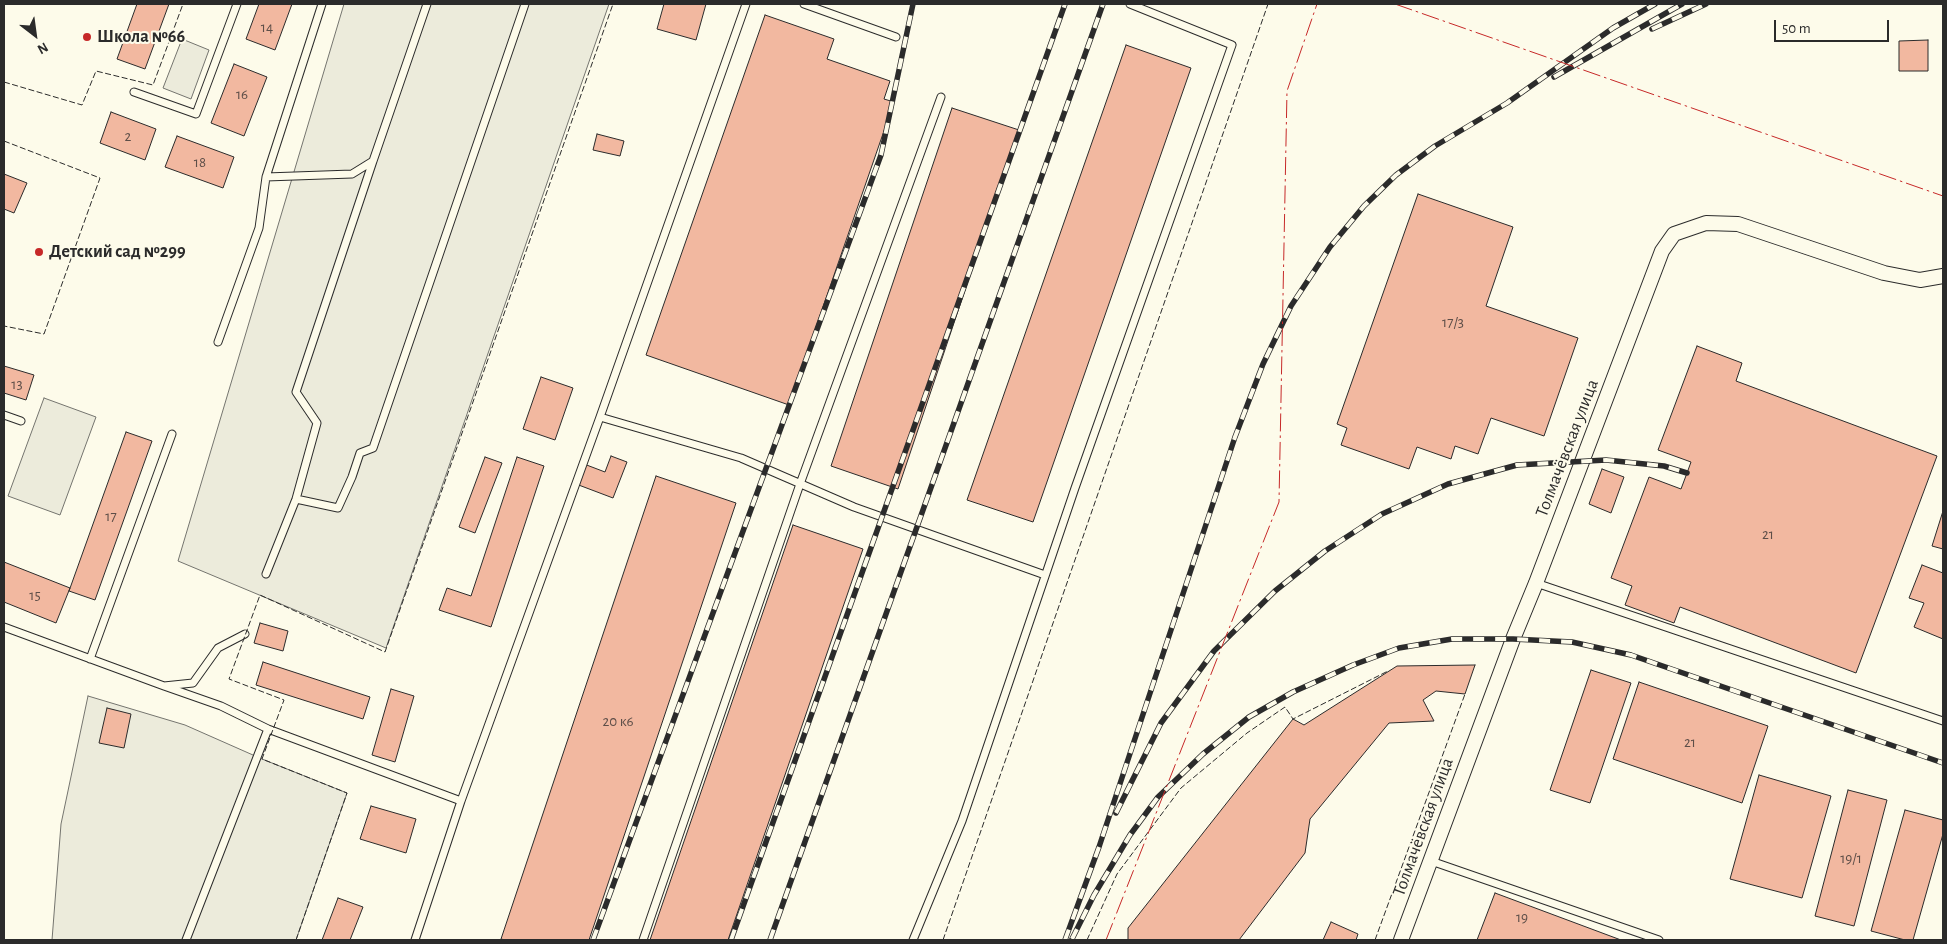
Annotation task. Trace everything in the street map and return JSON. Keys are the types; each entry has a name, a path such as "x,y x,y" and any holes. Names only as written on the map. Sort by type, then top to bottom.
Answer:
{"street":[{"name":"Толмачёвская улица","path":"1402,940 1513,639 1662,250 1674,234 1706,223 1738,224 1884,273 1920,280 1943,276"}],"lane":[{"path":"134,92 196,114 237,4"},
{"path":"218,342 259,228 266,177 322,4"},
{"path":"266,574 296,499 317,423 296,392 427,4"},
{"path":"296,499 338,508 360,453 373,448 525,4"},
{"path":"415,940 461,800 600,417 746,4"},
{"path":"804,4 896,37"},
{"path":"913,940 962,821 1045,575 1232,45 1130,4"},
{"path":"643,940 800,484 941,97"},
{"path":"266,177 352,174 373,161"},
{"path":"4,415 20,421"},
{"path":"600,417 741,458 854,507 1045,575"},
{"path":"90,659 172,434"},
{"path":"1536,583 1943,721"},
{"path":"4,627 221,706 268,729 461,800"},
{"path":"164,686 193,683 218,648 246,634"},
{"path":"186,940 268,729"},
{"path":"1431,861 1659,940"}],"shaded area":[{"path":"344,4 609,4 386,648 178,561"},
{"path":"182,39 209,50 191,99 163,88"},
{"path":"44,398 96,417 60,515 8,496"},
{"path":"88,696 185,725 262,759 347,793 296,940 52,940 61,824"}],"building":[{"path":"137,4 169,4 145,69 117,59"},
{"path":"259,4 292,4 275,50 246,39"},
{"path":"664,4 706,4 696,40 657,29"},
{"path":"765,15 834,39 827,59 890,81 884,99 894,102 789,405 646,355"},
{"path":"1928,40 1928,71 1899,71 1899,41"},
{"path":"1126,45 1191,68 1033,522 967,500"},
{"path":"234,64 267,77 244,136 211,123"},
{"path":"952,108 1019,130 898,489 831,466"},
{"path":"111,112 156,129 145,160 100,143"},
{"path":"597,134 624,141 620,156 593,150"},
{"path":"177,136 234,157 223,188 165,167"},
{"path":"4,174 27,183 14,213 4,209"},
{"path":"1418,194 1513,227 1486,306 1578,338 1544,436 1491,418 1478,454 1455,446 1451,459 1417,447 1409,469 1341,445 1347,428 1337,424"},
{"path":"1697,346 1742,363 1736,381 1937,456 1856,673 1680,607 1674,623 1625,605 1632,586 1611,578 1649,477 1681,489 1687,473 1691,462 1658,450"},
{"path":"4,366 34,375 26,400 4,393"},
{"path":"541,377 573,388 555,440 523,429"},
{"path":"126,432 152,441 95,600 69,591"},
{"path":"611,456 627,462 613,498 576,484 584,464 605,472"},
{"path":"485,457 502,463 475,533 459,527"},
{"path":"517,457 544,466 491,627 439,610 447,588 471,596"},
{"path":"1602,469 1624,477 1611,513 1589,504"},
{"path":"656,476 736,503 589,940 501,939"},
{"path":"1943,511 1943,549 1932,546"},
{"path":"793,525 863,549 728,940 650,940"},
{"path":"4,562 70,588 56,623 4,602"},
{"path":"1922,565 1943,573 1943,639 1914,627 1924,603 1909,598"},
{"path":"260,623 288,631 283,651 254,643"},
{"path":"263,662 370,697 363,719 256,685"},
{"path":"1475,665 1465,694 1436,691 1423,700 1434,721 1389,723 1310,819 1305,853 1239,940 1128,940 1128,928 1293,719 1304,725 1397,666"},
{"path":"1591,670 1631,683 1590,803 1550,790"},
{"path":"1639,682 1768,726 1742,803 1613,759"},
{"path":"391,689 414,696 395,762 372,755"},
{"path":"107,708 131,714 124,748 99,743"},
{"path":"1759,775 1831,796 1802,898 1730,879"},
{"path":"1848,790 1887,800 1854,926 1815,916"},
{"path":"371,806 416,819 406,853 360,839"},
{"path":"1905,810 1943,820 1943,834 1913,940 1905,940 1871,931"},
{"path":"1495,893 1621,940 1477,940"},
{"path":"338,898 363,907 350,940 322,940"},
{"path":"1331,922 1358,934 1356,940 1323,940"}],"railway":[{"path":"593,940 881,155 913,4"},
{"path":"731,940 1065,4"},
{"path":"770,940 1103,4"},
{"path":"1065,940 1099,847 1235,437 1263,364 1291,306 1330,247 1364,206 1396,175 1435,146 1507,103 1613,28 1655,4"},
{"path":"1554,77 1682,4"},
{"path":"1652,29 1706,4"},
{"path":"1116,813 1161,723 1214,651 1275,591 1325,551 1382,514 1448,484 1517,465 1606,460 1664,466 1687,473"},
{"path":"1072,939 1094,895 1130,835 1158,797 1203,754 1249,717 1293,692 1353,665 1399,648 1452,639 1513,639 1572,642 1631,655 1943,763"}],"fence":[{"path":"4,82 82,105 96,71 153,85 183,4"},
{"path":"296,940 347,793 262,759 284,700 229,679 260,595 385,652 613,4"},
{"path":"943,940 1268,4"},
{"path":"4,141 100,178 44,334 4,326"},
{"path":"1087,940 1117,874 1181,788 1247,733 1285,707 1293,719 1388,671"},
{"path":"1375,940 1465,694"}],"power":[{"path":"1106,940 1279,502 1287,91 1317,4"},
{"path":"1395,4 1943,196"}],"place":[{"name":"Школа №66","path":"87,37"},
{"name":"Детский сад №299","path":"39,252"}]}
